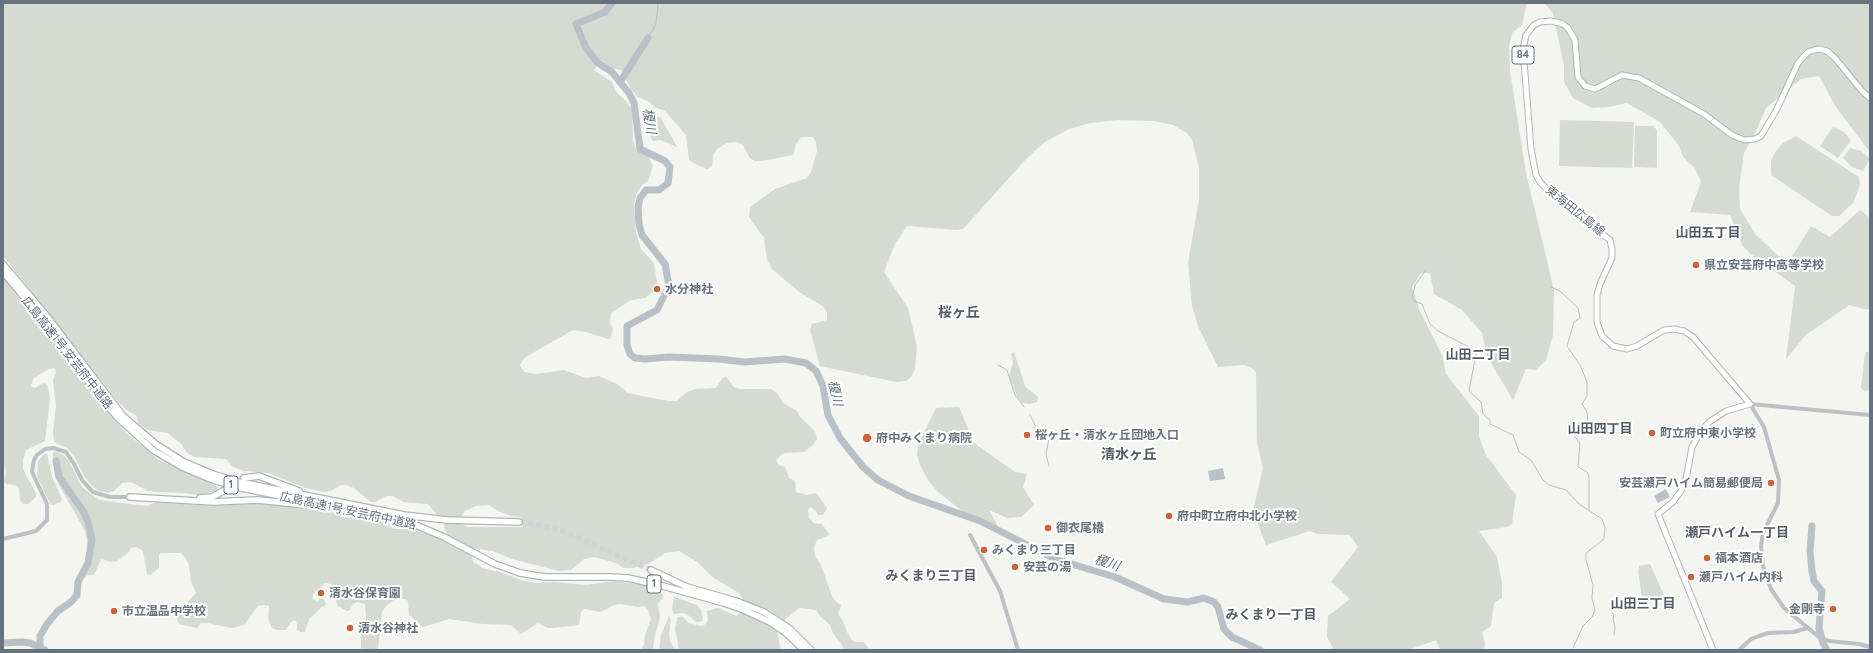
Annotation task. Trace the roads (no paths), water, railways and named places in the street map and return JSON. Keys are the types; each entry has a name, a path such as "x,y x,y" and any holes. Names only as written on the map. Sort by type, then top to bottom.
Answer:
{"highway":[{"path":"3,258 28,293"},
{"name":"広島高速1号;安芸府中道路","path":"3,264 28,293 78,362 104,402 127,428 154,450 182,467 226,484 364,510 431,519 519,522"},
{"name":"広島高速1号;安芸府中道路","path":"3,272 78,362"},
{"path":"244,478 259,476 302,492 364,510"},
{"path":"130,498 161,495 203,498 216,495 225,490"},
{"path":"130,498 213,502 277,501 364,510"},
{"name":"広島高速1号;安芸府中道路","path":"364,510 428,530 503,568 520,573 555,577 609,576 628,578 735,604"},
{"name":"広島高速1号;安芸府中道路","path":"651,570 687,587 772,616 811,650"},
{"name":"広島高速1号;安芸府中道路","path":"796,637 804,650"}],"main road":[{"name":"東海田広島線","path":"1750,404 1704,349 1693,337 1684,331 1674,329 1664,330 1636,346 1627,349 1613,346 1602,336 1597,322 1597,295 1600,284 1612,258 1610,240 1552,196 1536,175 1531,149 1528,93 1523,49 1526,35 1534,25 1540,22 1551,21 1563,24 1568,28 1575,40 1578,77 1585,86 1595,89 1622,76 1639,78 1704,114 1732,135 1744,140 1756,139 1761,136 1777,109 1798,63 1808,52 1820,49 1827,51 1836,58 1862,91 1870,98"},
{"path":"1713,650 1658,514 1673,502 1681,491 1686,479 1692,447 1701,430 1714,418 1726,411 1750,404"}],"street":[{"path":"1750,404 1870,415"},
{"path":"1750,404 1764,427 1780,485 1778,503 1766,527 1762,539 1761,553 1764,570 1770,589 1777,600 1819,637 1828,640 1870,647"},
{"path":"3,539 36,531 47,520 47,504 32,472 34,460 37,455 45,449 60,449 70,457 82,480 93,492 110,498 130,498"},
{"path":"970,535 1000,591 1018,650"},
{"path":"1739,650 1751,639 1763,634 1794,632 1807,628"}],"waterway":[{"name":"榎川","path":"612,3 605,12 576,24 586,48 598,63 612,72 629,93 634,103 640,149 665,161 670,167 668,183 659,190 646,190 640,198 638,207 639,224 642,235 665,264 669,286 657,310 627,326 627,345 630,354 635,358 645,359 669,357 719,359 744,362 785,359 806,363 816,371 823,386 828,415 840,438 863,467 878,480 909,496 980,521 1055,559 1115,577 1164,599 1188,602 1204,598 1214,602 1218,607 1224,629 1232,637 1260,650"},
{"path":"648,38 656,24 658,3"},
{"path":"620,82 648,38"},
{"path":"1426,270 1415,285 1412,297 1414,301 1422,304 1430,324 1438,331 1467,346 1476,354 1469,391 1481,402 1483,414 1490,420 1490,424 1513,435 1519,452 1531,460 1543,480 1549,485 1566,490 1579,504 1602,519 1605,527 1604,539 1586,553 1586,560 1593,585 1592,598 1595,610 1592,617 1583,626 1572,650"},
{"path":"1551,287 1560,291 1578,308 1580,318 1574,322 1567,346 1580,365 1587,382 1587,396 1582,404 1587,412 1588,423 1575,432 1574,435 1580,444 1578,467 1587,472 1589,476 1589,511"},
{"path":"998,365 1007,370 1015,395 1024,407"},
{"path":"1030,415 1037,429 1048,435 1049,438 1046,454 1049,466"},
{"path":"40,647 40,636 47,624 58,611 71,602 77,595 78,582 88,563 92,540 88,522 83,511 59,477 56,461"},
{"path":"1812,526 1810,551 1812,571 1814,581 1822,591 1819,628 1823,643 1827,650"},
{"path":"1612,613 1614,614 1614,635"},
{"path":"3,643 30,643 45,650"}],"tunnel":[{"path":"519,522 540,525 563,531 651,570"}],"place":[{"name":"県立安芸府中高等学校","path":"1696,265"},
{"name":"水分神社","path":"657,289"},
{"name":"町立府中東小学校","path":"1652,433"},
{"name":"桜ヶ丘・清水ヶ丘団地入口","path":"1027,435"},
{"name":"府中みくまり病院","path":"867,438"},
{"name":"安芸瀬戸ハイム簡易郵便局","path":"1771,483"},
{"name":"府中町立府中北小学校","path":"1169,516"},
{"name":"御衣尾橋","path":"1048,528"},
{"name":"みくまり三丁目","path":"984,550"},
{"name":"福本酒店","path":"1707,558"},
{"name":"安芸の湯","path":"1015,567"},
{"name":"瀬戸ハイム内科","path":"1691,577"},
{"name":"清水谷保育園","path":"321,593"},
{"name":"金剛寺","path":"1833,609"},
{"name":"市立温品中学校","path":"114,611"},
{"name":"清水谷神社","path":"350,628"}],"district":[{"name":"山田五丁目","path":"1708,233"},
{"name":"桜ヶ丘","path":"959,313"},
{"name":"山田二丁目","path":"1478,355"},
{"name":"山田四丁目","path":"1600,429"},
{"name":"清水ヶ丘","path":"1129,455"},
{"name":"瀬戸ハイム一丁目","path":"1737,533"},
{"name":"みくまり三丁目","path":"931,576"},
{"name":"山田三丁目","path":"1643,604"},
{"name":"みくまり一丁目","path":"1271,615"}]}
